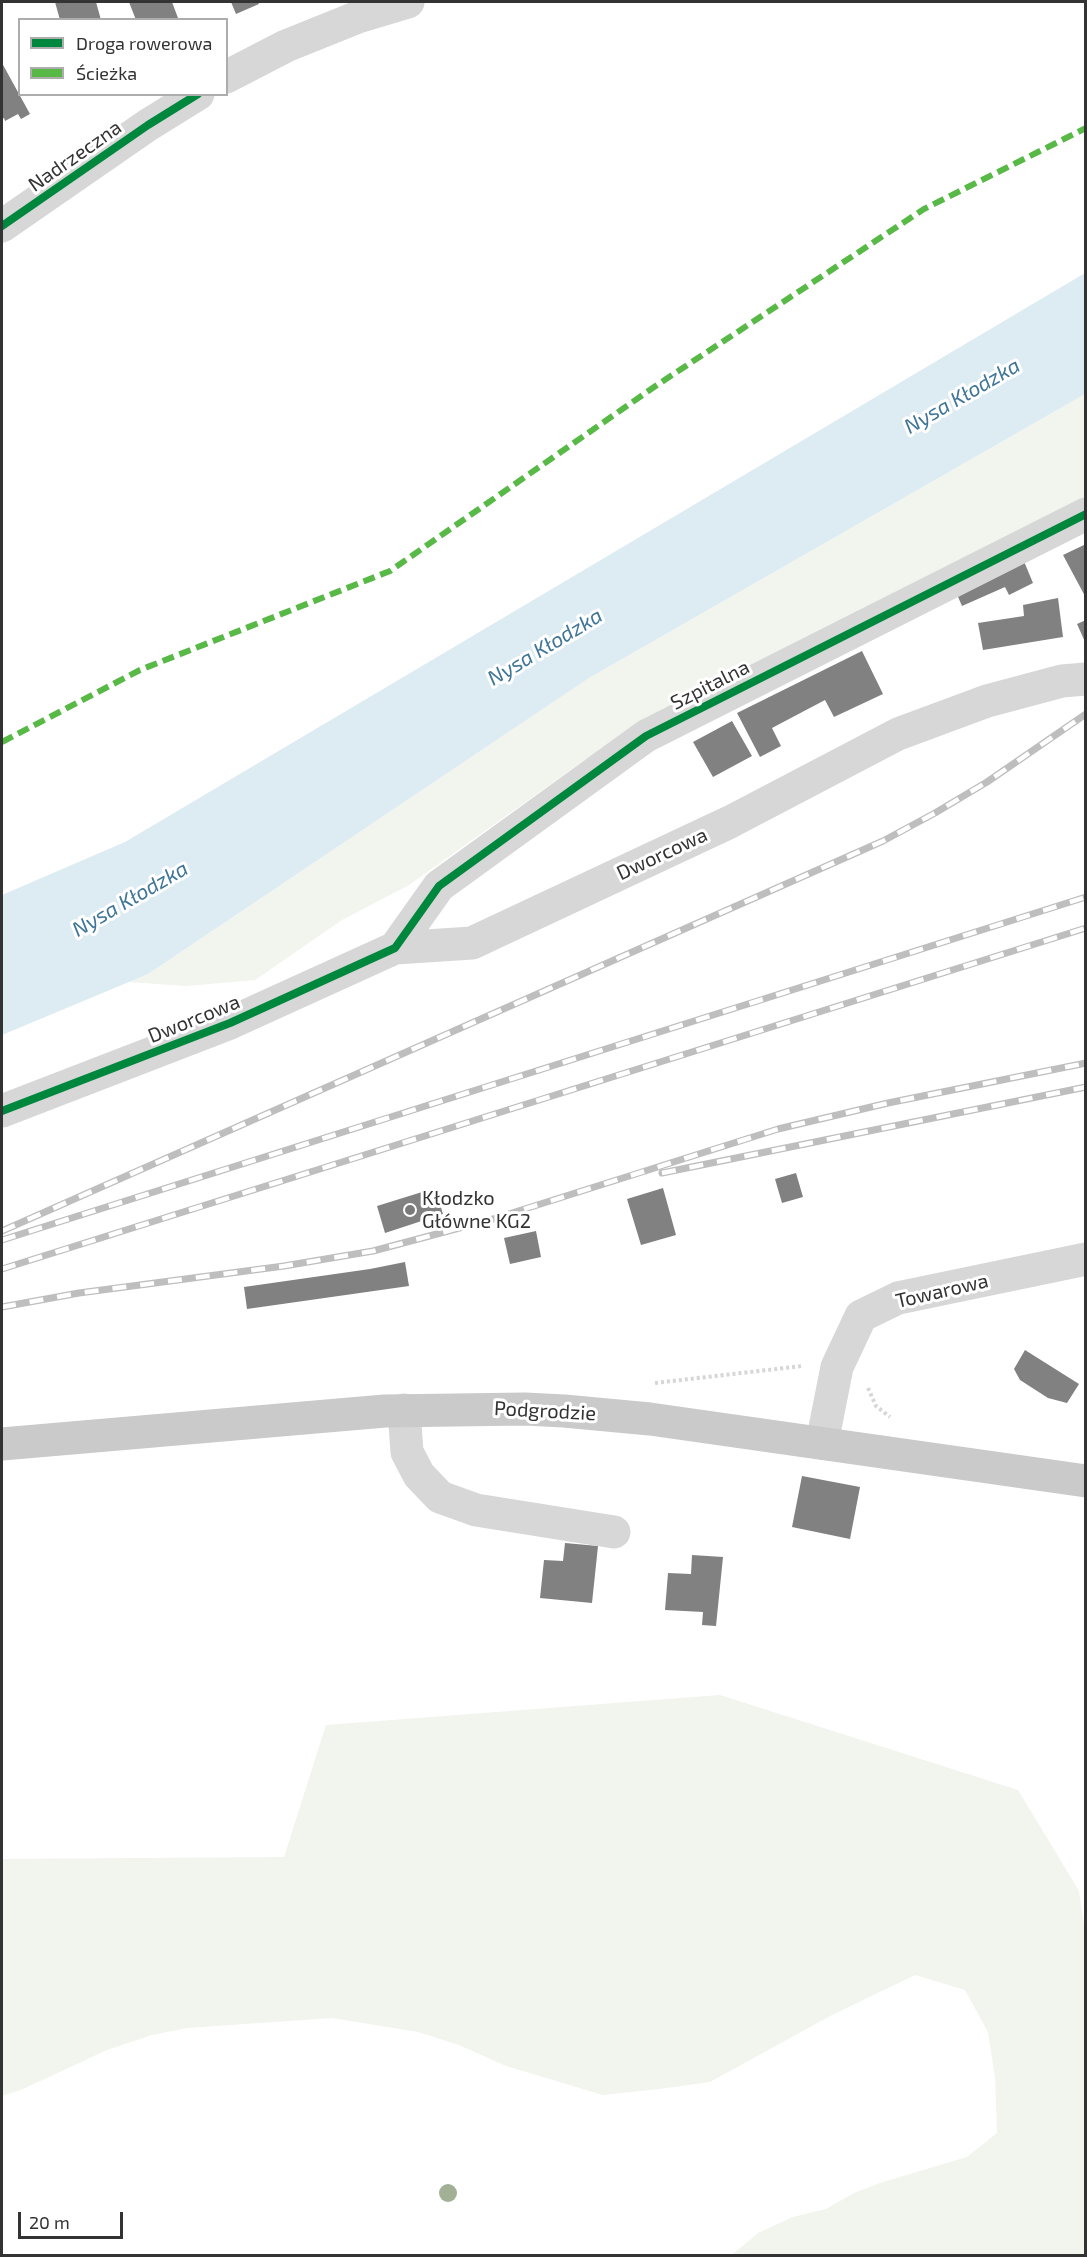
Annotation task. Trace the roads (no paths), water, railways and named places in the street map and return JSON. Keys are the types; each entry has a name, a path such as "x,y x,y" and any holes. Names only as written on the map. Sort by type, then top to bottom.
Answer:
{"main road":[{"name":"Podgrodzie","path":"2,1444 205,1425 404,1410 488,1408 564,1411 650,1419 1086,1481"}],"street":[{"path":"228,76 286,46 358,17 408,2"},
{"name":"Nadrzeczna","path":"2,226 148,125 195,96"},
{"name":"Szpitalna","path":"394,948 439,886 646,736 1086,514"},
{"name":"Dworcowa","path":"2,1111 230,1023 394,948 472,943 730,822 898,734 987,701 1062,681 1086,679"},
{"name":"Towarowa","path":"822,1443 837,1367 861,1316 898,1298 1086,1260"},
{"path":"404,1410 407,1452 419,1475 440,1497 476,1510 614,1532"}],"water":[{"name":"Nysa Kłodzka","path":"1085,273 1085,394 589,678 148,974 2,1035 2,895 125,842"}],"railway":[{"path":"2,1231 883,841 987,782 1086,714"},
{"path":"2,1240 1086,897"},
{"path":"2,1269 1086,928"},
{"path":"2,1307 79,1293 284,1266 373,1251 493,1219 778,1129 888,1103 1086,1063"},
{"path":"662,1173 1086,1087"}],"place":[{"name":"Kłodzko Główne KG2","path":"410,1210"}]}
